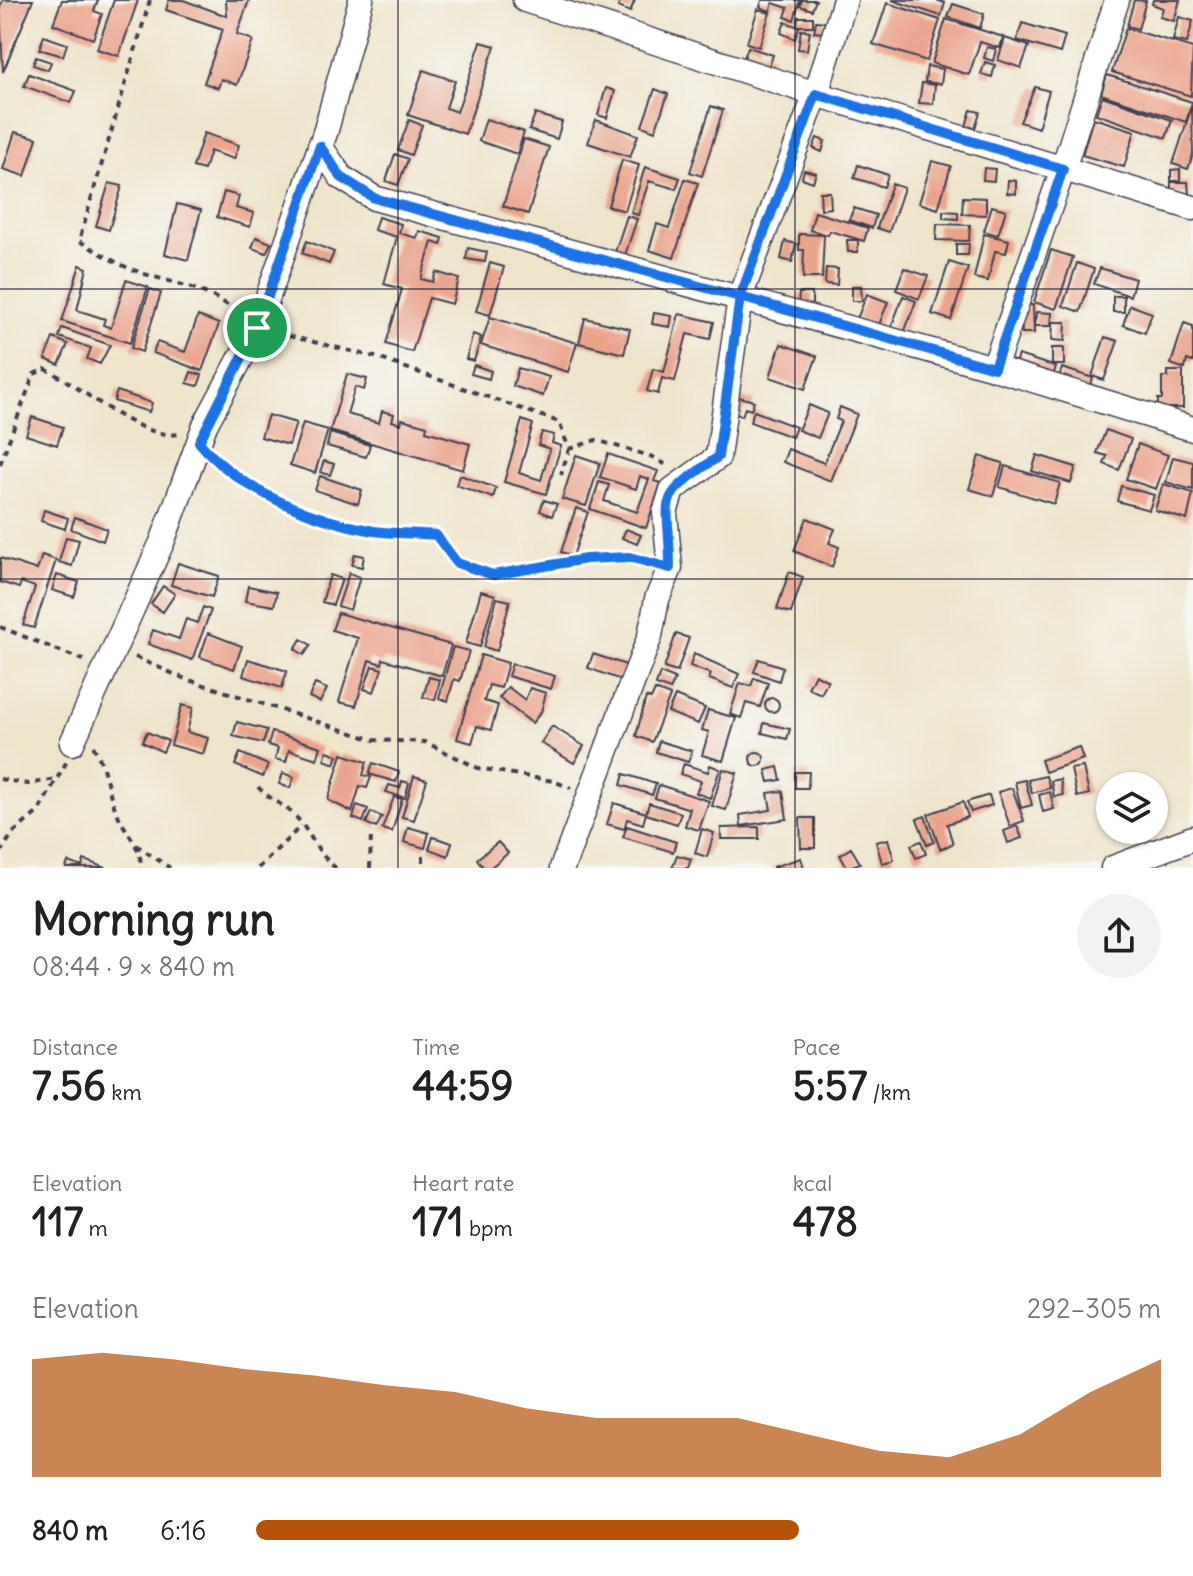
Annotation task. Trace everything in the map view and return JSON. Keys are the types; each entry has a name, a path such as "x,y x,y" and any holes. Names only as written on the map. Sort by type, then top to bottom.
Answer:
{"street":[{"path":"76,735 163,540 202,434 257,328 320,146 361,0"},
{"path":"525,0 816,94 1193,208"},
{"path":"562,868 650,636 657,599 670,568 665,513 672,490 718,457 740,297 816,94 845,0"},
{"path":"994,368 1117,0"},
{"path":"320,146 341,177 374,198 994,368 1193,429"},
{"path":"1113,868 1193,838"}],"path":[{"path":"150,0 79,241 126,267 188,284 226,303 257,328 375,357 559,422 569,449 561,475"},
{"path":"0,464 34,374 45,369 68,379 100,406 139,424 175,436 202,434 244,484 316,514 374,531 436,535 457,563 493,575 586,559 629,557 670,568"},
{"path":"569,449 596,440 653,457 687,479"},
{"path":"0,627 257,702 374,740 425,742 478,768 553,781 589,794"},
{"path":"0,853 13,833 38,812 71,754 76,735 101,759 111,802 139,851 140,868"},
{"path":"0,779 28,784 56,779"},
{"path":"258,787 275,804 293,814 321,857 336,868"},
{"path":"258,868 301,826"},
{"path":"370,868 371,834"},
{"path":"136,845 170,868"},
{"path":"423,856 423,868"}],"building":[{"path":"3,0 33,0 3,72 0,7"},
{"path":"62,0 98,0 94,11 102,14 93,39 53,24"},
{"path":"114,0 138,0 119,56 97,49"},
{"path":"169,0 183,0 227,16 226,0 249,0 237,34 253,40 237,85 221,79 218,88 204,83 223,29 166,10"},
{"path":"621,0 635,0 630,12 618,7"},
{"path":"762,0 800,0 794,20 785,17 788,8 773,3 770,11 760,7"},
{"path":"802,0 816,0 812,10 800,6"},
{"path":"892,0 936,0 945,3 941,16"},
{"path":"1134,0 1146,1 1138,29 1127,26"},
{"path":"1153,0 1180,0 1174,21 1160,17 1163,8 1152,4"},
{"path":"887,3 940,20 927,61 873,44"},
{"path":"953,4 984,14 980,28 948,17"},
{"path":"758,9 770,13 759,47 747,43"},
{"path":"798,17 813,17 813,26 797,26"},
{"path":"1179,17 1193,21 1187,43 1173,40"},
{"path":"946,19 1003,37 1000,48 980,42 969,75 932,63"},
{"path":"816,21 825,22 823,33 814,32"},
{"path":"785,22 799,27 795,39 781,33"},
{"path":"1022,23 1065,36 1060,53 1017,40"},
{"path":"1126,28 1193,48 1191,96 1112,72"},
{"path":"801,30 810,31 807,50 798,49"},
{"path":"44,36 67,44 63,56 39,49"},
{"path":"1005,38 1029,46 1021,68 998,60"},
{"path":"481,42 495,46 465,134 408,115 423,70 455,81 446,108 457,112"},
{"path":"748,47 773,55 769,67 744,58"},
{"path":"987,47 996,49 993,61 984,58"},
{"path":"36,57 51,62 48,70 33,65"},
{"path":"985,62 995,65 992,77 981,74"},
{"path":"927,66 943,69 941,84 925,82"},
{"path":"29,74 76,91 71,103 24,86"},
{"path":"1107,75 1192,102 1186,122 1101,94"},
{"path":"922,83 935,85 933,104 919,103"},
{"path":"1035,87 1049,91 1038,128 1020,122"},
{"path":"606,88 615,91 607,118 598,115"},
{"path":"655,89 668,94 655,131 642,126"},
{"path":"1102,96 1172,120 1166,138 1096,114"},
{"path":"711,106 723,110 702,176 690,172"},
{"path":"1192,106 1193,154 1188,169 1173,164"},
{"path":"971,110 980,112 975,128 966,126"},
{"path":"535,114 562,122 557,139 529,130"},
{"path":"1093,118 1135,131 1124,167 1082,155"},
{"path":"486,119 524,132 517,154 479,141"},
{"path":"409,120 422,125 411,155 398,150"},
{"path":"596,120 638,135 630,157 588,143"},
{"path":"15,132 37,138 25,176 3,169"},
{"path":"204,133 239,145 234,159 210,151 204,170 193,167"},
{"path":"817,138 825,141 822,152 813,148"},
{"path":"524,139 549,147 528,214 503,206"},
{"path":"395,154 408,159 398,185 386,181"},
{"path":"622,160 639,165 625,211 608,206"},
{"path":"932,161 951,166 938,209 919,203"},
{"path":"858,165 888,175 884,187 854,178"},
{"path":"645,167 680,178 676,189 649,181 638,215 631,213"},
{"path":"984,168 995,169 994,181 983,180"},
{"path":"1180,169 1180,181 1171,181 1171,170"},
{"path":"804,170 816,173 813,182 802,178"},
{"path":"685,179 698,183 674,258 649,250 657,224 669,228"},
{"path":"1008,180 1016,181 1016,194 1007,193"},
{"path":"1171,182 1188,182 1189,194 1171,194"},
{"path":"109,183 122,186 109,230 96,226"},
{"path":"892,184 904,188 889,232 877,228"},
{"path":"224,192 239,196 236,208 254,213 250,227 217,217"},
{"path":"820,192 830,192 831,208 821,209"},
{"path":"963,197 986,198 986,215 962,214"},
{"path":"177,204 201,210 188,260 165,254"},
{"path":"992,206 1006,210 998,235 984,231"},
{"path":"854,208 876,215 872,228 849,220"},
{"path":"943,211 958,212 958,219 943,218"},
{"path":"815,212 868,228 864,241 830,231 828,235 810,230"},
{"path":"627,216 637,219 625,255 615,252"},
{"path":"378,217 401,224 399,233 417,238 419,231 443,238 441,245 432,242 421,279 433,282 436,272 459,279 452,304 429,298 412,352 386,344 402,289 384,284 397,237 374,230"},
{"path":"937,224 970,225 969,241 936,240"},
{"path":"799,234 824,235 822,278 803,278 804,250 799,250"},
{"path":"984,234 1009,240 1006,253 995,251 988,281 974,278"},
{"path":"256,237 271,243 266,253 252,248"},
{"path":"847,240 858,240 858,252 848,252"},
{"path":"307,241 334,252 329,264 302,253"},
{"path":"785,241 796,244 792,262 781,259"},
{"path":"956,244 969,244 968,255 956,255"},
{"path":"468,248 487,252 485,262 466,259"},
{"path":"1051,250 1073,257 1056,309 1034,302"},
{"path":"949,262 968,268 951,320 932,314"},
{"path":"490,263 504,267 490,315 476,311"},
{"path":"1077,263 1094,269 1080,312 1063,306"},
{"path":"80,265 87,268 77,310 105,319 103,325 111,328 126,280 148,287 130,343 62,321"},
{"path":"826,268 838,269 837,285 825,284"},
{"path":"904,268 928,276 919,299 896,290"},
{"path":"1100,268 1135,279 1130,296 1094,284"},
{"path":"852,286 861,286 862,301 852,301"},
{"path":"150,289 161,293 142,352 131,348"},
{"path":"799,293 812,293 812,308 798,307"},
{"path":"867,294 888,302 878,327 857,319"},
{"path":"903,296 916,301 904,333 891,328"},
{"path":"1113,296 1124,296 1124,312 1113,312"},
{"path":"1021,305 1033,305 1034,333 1022,333"},
{"path":"1130,305 1152,313 1145,333 1123,325"},
{"path":"1036,312 1052,313 1051,326 1035,326"},
{"path":"654,313 672,316 670,327 652,324"},
{"path":"679,314 714,322 710,339 687,334 675,381 662,378 658,394 647,391 653,369 664,372"},
{"path":"198,316 219,324 202,371 153,353 157,342 185,352"},
{"path":"490,317 577,343 568,372 481,345"},
{"path":"585,318 630,329 624,354 579,343"},
{"path":"1053,322 1066,322 1065,341 1052,340"},
{"path":"1184,323 1193,326 1193,362 1187,360 1185,369 1171,364"},
{"path":"62,328 110,345 100,364 87,359 91,348 59,337"},
{"path":"473,334 481,337 474,361 466,359"},
{"path":"1105,337 1118,341 1104,380 1092,376"},
{"path":"53,338 68,344 59,365 45,359"},
{"path":"781,344 817,356 805,389 770,377"},
{"path":"1052,348 1064,348 1064,365 1052,365"},
{"path":"1018,355 1056,367 1051,381 1013,369"},
{"path":"474,365 491,371 489,379 471,374"},
{"path":"518,368 549,377 543,396 513,386"},
{"path":"1062,368 1093,378 1089,390 1058,380"},
{"path":"1168,371 1183,371 1183,408 1158,408 1158,399 1162,399 1162,377 1168,377"},
{"path":"191,372 202,375 198,386 187,383"},
{"path":"347,374 367,379 364,390 355,387 347,414 379,423 382,411 394,414 392,421 401,424 402,419 427,426 426,431 470,444 463,470 330,431"},
{"path":"117,391 152,403 149,412 114,401"},
{"path":"739,397 754,401 751,410 745,408 742,416 734,413"},
{"path":"809,405 828,413 818,438 798,430"},
{"path":"840,407 857,414 831,481 783,462 788,449 824,463 841,421 836,419"},
{"path":"754,411 796,427 792,437 750,422"},
{"path":"268,415 296,423 289,445 261,437"},
{"path":"32,417 63,427 57,445 26,435"},
{"path":"522,420 533,424 519,473 541,480 550,449 538,445 542,432 554,435 552,443 561,446 546,494 504,482"},
{"path":"303,423 328,430 315,473 290,465"},
{"path":"1106,430 1131,439 1119,470 1104,464 1107,456 1097,453"},
{"path":"330,433 370,445 366,457 327,446"},
{"path":"1138,444 1168,455 1156,489 1126,479"},
{"path":"608,454 658,471 654,481 661,483 646,528 590,509 599,482 609,485 604,501 637,512 649,479 640,476 636,489 600,477"},
{"path":"576,455 600,463 586,506 562,499"},
{"path":"1037,455 1076,467 1071,483 1032,471"},
{"path":"979,456 1003,463 993,496 969,489"},
{"path":"1173,457 1193,462 1193,490 1166,482"},
{"path":"324,461 334,464 330,475 320,472"},
{"path":"1005,466 1060,483 1054,504 999,487"},
{"path":"460,475 496,488 493,498 456,485"},
{"path":"320,476 362,490 358,504 315,490"},
{"path":"1163,484 1193,493 1187,520 1155,510"},
{"path":"1121,486 1154,495 1149,510 1117,501"},
{"path":"544,500 557,504 552,516 540,511"},
{"path":"576,508 588,512 573,556 561,552"},
{"path":"44,510 68,518 65,529 41,521"},
{"path":"75,517 107,529 103,541 71,529"},
{"path":"807,518 835,529 829,543 839,547 832,567 794,551"},
{"path":"626,529 641,535 637,544 622,538"},
{"path":"66,537 79,540 72,566 59,562"},
{"path":"355,554 364,556 362,567 352,565"},
{"path":"42,555 56,560 34,628 23,625 35,587 21,582 19,588 0,582 0,558 37,570"},
{"path":"178,563 219,576 212,597 171,585"},
{"path":"789,572 803,577 791,613 777,609"},
{"path":"349,573 360,577 350,610 338,606"},
{"path":"57,575 79,582 74,597 52,590"},
{"path":"330,575 342,579 333,605 322,602"},
{"path":"163,586 175,594 163,612 151,604"},
{"path":"248,586 277,592 274,606 245,601"},
{"path":"481,591 495,595 480,647 466,643"},
{"path":"497,598 510,601 497,651 484,647"},
{"path":"203,607 211,610 192,660 148,644 153,630 179,639 186,619 197,623"},
{"path":"338,613 451,645 442,676 383,659 382,664 369,660 356,706 339,702 358,638 332,630"},
{"path":"208,633 242,646 234,669 200,657"},
{"path":"676,634 689,638 677,672 664,668"},
{"path":"301,639 311,645 304,655 295,649"},
{"path":"453,647 469,651 460,681 454,679 448,701 439,698"},
{"path":"593,654 626,665 621,680 588,668"},
{"path":"694,654 739,674 733,688 709,679 711,674 690,666"},
{"path":"481,655 508,663 501,688 489,685 484,701 498,705 491,730 477,726 472,743 457,739"},
{"path":"248,659 287,671 282,688 243,676"},
{"path":"759,659 783,667 779,681 754,672"},
{"path":"512,664 555,676 551,689 508,676"},
{"path":"372,666 382,669 374,692 364,689"},
{"path":"660,673 675,679 670,690 656,685"},
{"path":"815,674 828,681 821,694 808,688"},
{"path":"429,677 440,680 435,700 423,697"},
{"path":"754,678 768,683 760,707 746,703 741,718 730,714 740,683 751,686"},
{"path":"315,684 327,689 320,702 309,697"},
{"path":"508,687 525,700 530,688 546,693 541,712 532,723 499,698"},
{"path":"655,690 670,696 652,742 636,736 646,697 651,699"},
{"path":"675,696 705,708 698,724 668,712"},
{"path":"772,698 779,705 772,712 765,705"},
{"path":"182,705 193,708 187,732 208,738 203,754 171,745"},
{"path":"708,710 736,718 723,761 702,755 709,732 702,730"},
{"path":"237,722 267,730 263,743 233,736"},
{"path":"764,723 790,729 787,739 762,733"},
{"path":"552,726 584,746 574,763 541,743"},
{"path":"147,732 168,741 163,752 142,742"},
{"path":"272,732 321,747 317,759 289,750 286,762 275,759 278,748 268,745"},
{"path":"659,741 692,751 688,762 656,752"},
{"path":"1079,747 1083,759 1045,772 1041,760"},
{"path":"327,751 338,755 335,764 324,760"},
{"path":"757,752 764,759 757,766 750,759"},
{"path":"240,753 268,765 263,777 235,765"},
{"path":"342,754 367,762 363,775 371,777 367,788 360,786 352,812 328,800"},
{"path":"373,763 399,772 396,782 369,774"},
{"path":"684,764 708,772 710,765 720,769 710,798 696,793 701,781 680,774"},
{"path":"778,767 781,780 769,782 766,770"},
{"path":"1083,767 1089,794 1077,797 1071,769"},
{"path":"723,769 737,773 726,810 712,806"},
{"path":"795,772 809,772 808,788 795,788"},
{"path":"283,773 294,777 290,788 279,784"},
{"path":"624,774 656,784 652,795 621,785"},
{"path":"414,776 427,780 414,820 402,817"},
{"path":"1046,776 1050,788 1032,793 1028,780"},
{"path":"1060,779 1063,795 1054,797 1051,781"},
{"path":"1025,780 1032,805 1021,808 1015,782"},
{"path":"402,781 409,783 405,798 386,792 389,785 400,788"},
{"path":"659,785 709,801 699,830 685,826 690,809 655,798"},
{"path":"1012,788 1024,821 1010,826 998,792"},
{"path":"783,791 787,819 741,826 740,815 771,810 768,793"},
{"path":"1050,792 1054,809 1043,812 1039,795"},
{"path":"989,795 992,805 971,812 967,802"},
{"path":"394,797 402,799 392,832 382,829"},
{"path":"963,802 968,817 947,824 953,844 940,849 928,814"},
{"path":"614,803 646,813 643,824 627,819 624,829 607,824"},
{"path":"649,803 681,813 677,824 646,814"},
{"path":"357,805 368,809 363,822 353,818"},
{"path":"371,812 382,817 376,828 366,823"},
{"path":"925,816 934,842 927,845 917,819"},
{"path":"800,818 815,818 815,848 801,848"},
{"path":"627,826 676,842 673,852 623,837"},
{"path":"1017,826 1022,838 1008,843 1004,831"},
{"path":"408,827 429,833 425,848 404,842"},
{"path":"759,827 759,839 721,839 721,828"},
{"path":"702,829 714,833 707,857 695,853"},
{"path":"433,837 452,843 448,856 429,849"},
{"path":"888,839 894,860 882,863 876,842"},
{"path":"921,841 926,854 916,858 911,845"},
{"path":"498,842 508,853 490,868 484,868 477,859"},
{"path":"851,848 860,863 847,868 840,855"},
{"path":"677,855 691,859 688,868 672,868"},
{"path":"801,858 804,868 773,868 773,867"},
{"path":"84,860 106,868 66,868 68,862 82,867"}],"route":[{"path":"257,328 199,442 210,456 244,484 316,514 374,531 436,535 457,563 493,575 545,569 586,559 629,557 670,568 670,540 665,513 672,490 718,457 740,297 994,368 1063,169 816,94 740,297 374,198 341,177 320,146 257,328"}]}
